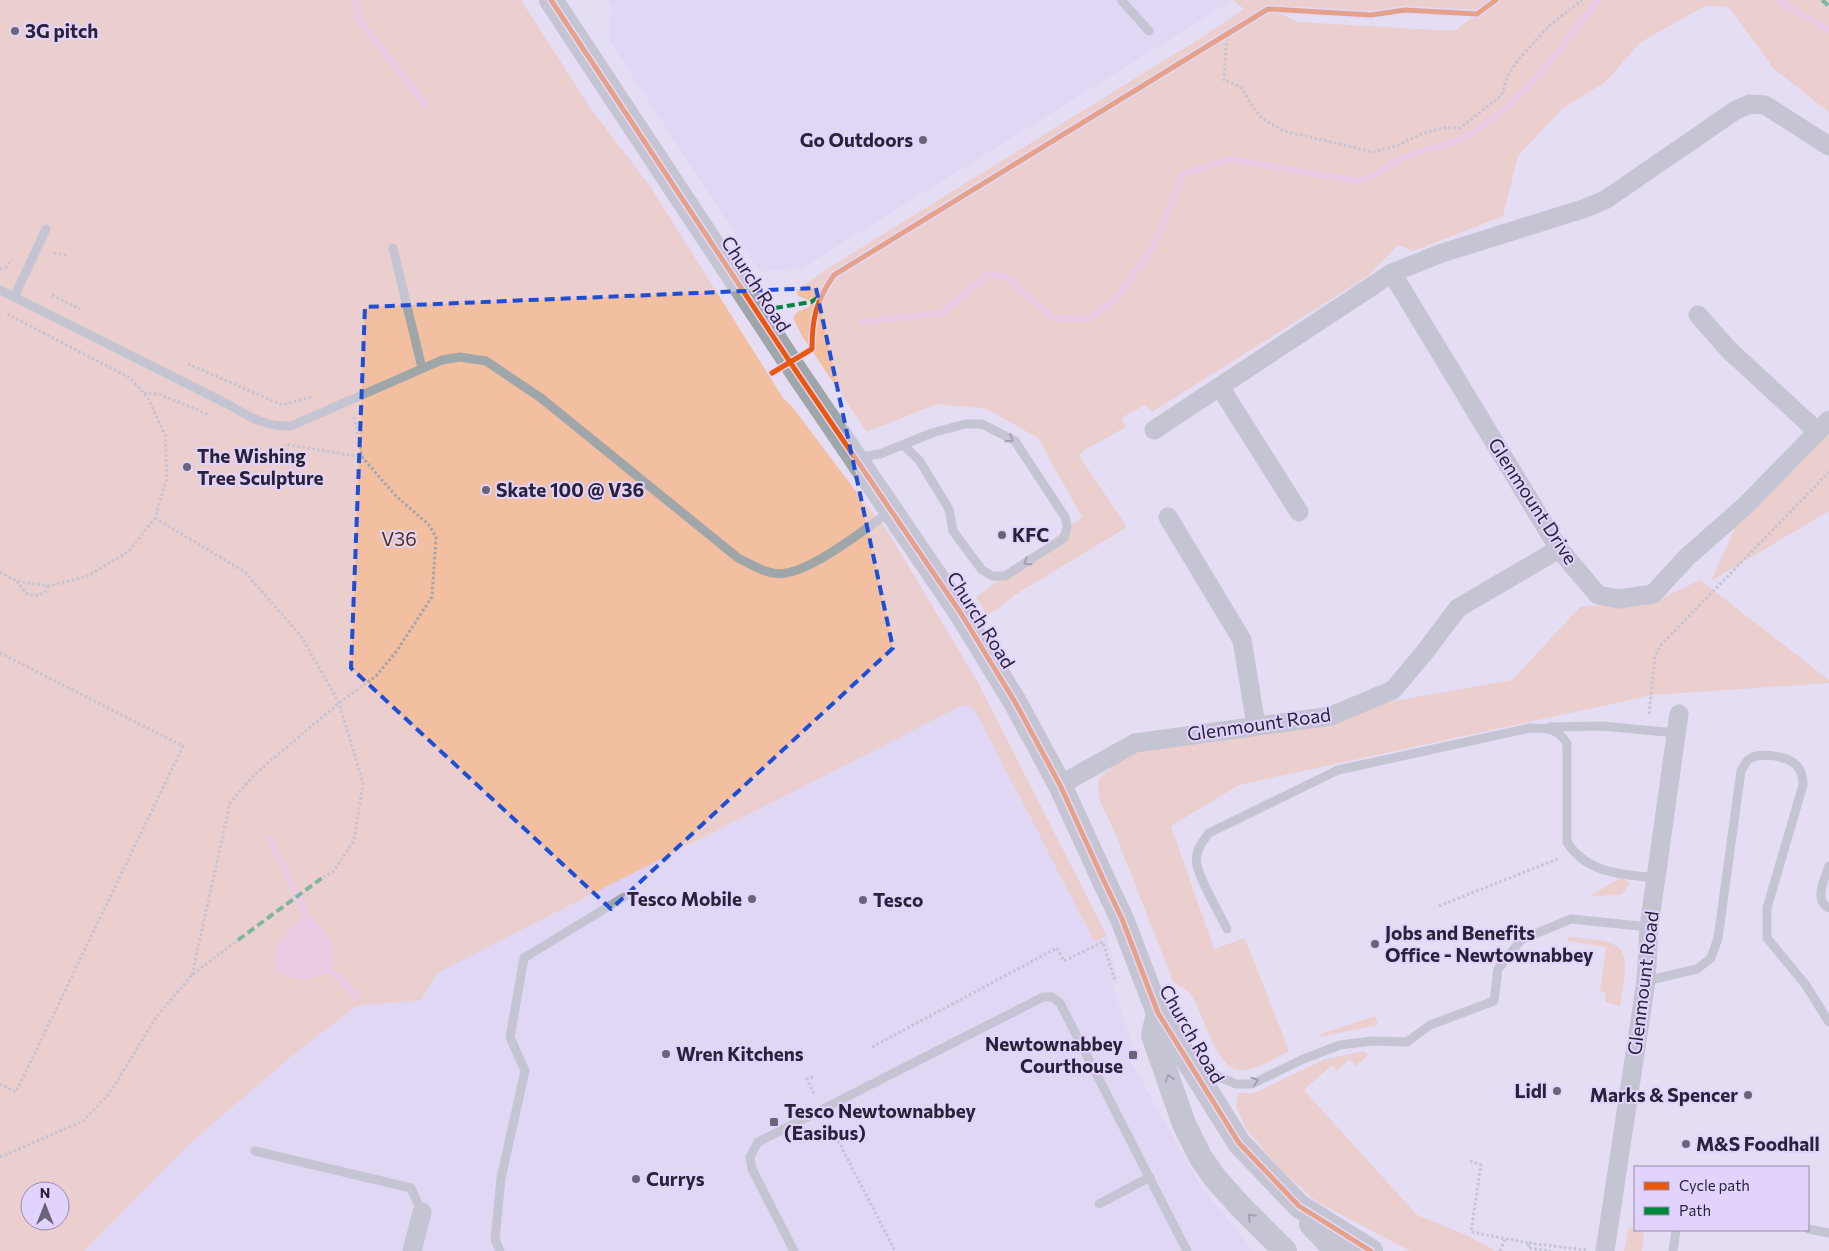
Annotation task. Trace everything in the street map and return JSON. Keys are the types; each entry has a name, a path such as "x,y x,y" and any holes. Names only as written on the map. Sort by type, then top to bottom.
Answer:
{"street":[{"name":"Church Road","path":"554,1 796,371 892,510 1000,678 1060,785 1122,919 1158,1013 1239,1143 1299,1206 1371,1251"},
{"path":"1154,430 1392,273 1442,253 1583,209 1604,200 1736,110 1750,104 1765,106 1829,146"},
{"name":"Glenmount Drive","path":"1392,273 1559,549 1598,595 1619,599 1653,594 1688,557 1745,506 1824,426"},
{"path":"1698,315 1730,351 1824,426"},
{"path":"1220,387 1299,512"},
{"path":"1168,517 1242,640 1256,725"},
{"name":"Glenmount Road","path":"1060,785 1135,743 1331,716 1393,690 1424,654 1458,608 1559,549"},
{"name":"Glenmount Road","path":"1605,1251 1646,981 1649,927 1679,714"},
{"name":"Church Road","path":"1158,1013 1153,1035 1184,1124 1200,1158 1240,1206 1285,1251"},
{"path":"1299,1206 1314,1228 1336,1251"},
{"path":"412,1251 422,1212"}],"lane":[{"path":"1121,0 1149,31"},
{"path":"14,297 46,229"},
{"path":"393,248 422,368"},
{"path":"0,290 231,406 253,420 276,426 292,426 442,360 460,357 486,361 541,398 738,558 774,574 794,573 834,550 892,510"},
{"path":"855,457 880,454 903,445 965,424 982,424 1015,441 1064,517 1067,526 1064,538 1005,576 992,576 982,570 953,531 949,509 919,460 903,445"},
{"path":"1227,929 1197,865 1197,852 1202,842 1209,833 1338,770 1530,728 1602,726 1676,733"},
{"path":"1530,728 1547,728 1556,731 1563,736 1567,744 1567,842 1574,853 1590,866 1614,874 1656,878"},
{"path":"1646,981 1697,969 1711,958 1718,938 1742,771 1748,760 1757,756 1786,759 1797,765 1802,774 1803,785 1767,908 1767,938 1805,984 1829,1022"},
{"path":"1829,866 1820,892 1821,900 1829,908"},
{"path":"500,1251 494,1240 501,1178 525,1072 510,1037 524,958 624,897"},
{"path":"1182,1050 1215,1075 1236,1084 1252,1084 1301,1060 1340,1045 1372,1041 1407,1042 1430,1025 1494,1001 1498,969 1521,940 1571,920 1649,927"},
{"path":"794,1251 752,1169 750,1157 758,1142 1043,997 1052,997 1060,1003 1187,1251"},
{"path":"255,1151 411,1188 422,1212"},
{"path":"1099,1204 1150,1177"},
{"path":"1809,1229 1829,1233"},
{"path":"1673,1251 1676,1231"}],"path":[{"path":"1227,33 1224,80 1241,87 1263,119 1284,131 1373,152 1396,146 1423,133 1448,127 1460,128 1500,96 1508,75 1519,59 1549,26 1582,0"},
{"path":"51,254 56,252 67,255"},
{"path":"46,293 87,313"},
{"path":"0,310 130,378 148,398 164,435 167,478 156,518 129,551 88,576 48,586 17,581 0,572"},
{"path":"183,362 282,405 316,396"},
{"path":"144,393 159,394 210,416"},
{"path":"192,975 230,803 255,774 339,703 376,676 396,652 432,597 436,537 429,525 396,496 362,457 354,417"},
{"path":"279,443 362,457"},
{"path":"1648,730 1655,656 1661,645 1829,472"},
{"path":"156,518 245,572 301,636 339,703 363,783 354,840 334,871 322,878"},
{"path":"17,581 26,593 35,596 44,593 48,586"},
{"path":"0,653 183,746 16,1092 0,1084"},
{"path":"1440,906 1574,853"},
{"path":"0,1157 83,1121 109,1094 157,1016 192,975 238,940"},
{"path":"872,1047 1057,948 1064,961 1103,942 1114,978 1122,977"},
{"path":"813,1077 807,1079 817,1100"},
{"path":"829,1122 895,1251"},
{"path":"1470,1161 1481,1165 1472,1232 1529,1243 1577,1249"},
{"path":"1500,1251 1505,1239"},
{"path":"1529,1243 1528,1248 1551,1251"}],"highlighted area":[{"path":"816,288 893,648 611,909 351,668 365,307"}],"shaded area":[{"path":"608,0 1233,0 802,268 760,272 609,40 612,6"},
{"path":"977,681 1107,936 1118,983 1112,985 1133,1046 1128,1048 1132,1064 1201,1187 1253,1251 84,1251 221,1111 356,1006 421,1000 437,973"},
{"path":"310,921 330,944 329,968 309,974 289,972 277,964 279,949 291,932"}],"green space":[{"name":"V36","path":"0,0 521,0 591,109 650,186 783,398 794,409 887,530 977,681 1107,936 1094,941 978,716 971,707 963,705 437,973 421,1000 356,1006 288,1059 190,1143 84,1251 0,1251"},
{"path":"1233,0 1829,0 1829,112 1774,69 1729,7 1705,6 1641,42 1605,82 1562,109 1518,156 1503,216 1413,251 1398,245 1368,276 1152,412 1145,405 1121,418 1126,427 1084,450 1079,456 1127,527 1018,593 987,616 976,597 1082,517 1038,438 987,409 937,404 867,432 802,336 793,318 797,312 809,307 812,302 797,295 798,290 822,272 1207,34 1244,9","holes":["1270,9 1371,15 1405,10 1476,15 1454,31 1298,22"]},
{"path":"1829,420 1829,511 1711,581 1745,506"},
{"path":"1700,580 1829,680 1829,683 1653,695 1239,785 1171,826 1214,949 1245,938 1289,1051 1265,1064 1245,1070 1231,1067 1224,1061 1217,1051 1191,995 1173,981 1113,828 1100,801 1099,778 1123,757 1152,744 1512,680 1580,607 1658,600"},
{"path":"1622,877 1630,884 1621,895 1589,896"},
{"path":"1568,937 1603,941 1621,950 1625,970 1620,1006 1605,1002 1606,992 1600,992 1606,947 1568,941"},
{"path":"1375,1016 1378,1025 1318,1037 1324,1033"},
{"path":"1364,1051 1368,1055 1356,1066 1350,1059 1337,1071 1332,1065 1304,1090 1417,1215 1469,1236 1496,1251 1410,1251 1317,1202 1280,1169 1247,1130 1236,1106 1238,1093 1255,1093 1323,1060"},
{"path":"1629,1227 1634,1228 1634,1231 1644,1231 1642,1251 1624,1251"}],"waterway":[{"path":"356,0 359,20 425,104"},
{"path":"862,322 942,313 988,274 1007,277 1053,318 1089,319 1117,298 1154,245 1183,174 1230,159 1357,181 1371,177 1408,156 1462,138 1502,112 1537,77 1598,0"},
{"path":"1777,0 1829,30"},
{"path":"270,839 307,916 330,944 329,968 357,997"},
{"path":"307,916 283,943 277,968 297,975 315,974 329,968"}],"marked path":[{"path":"1822,0 1829,6"},
{"path":"775,308 811,302 820,296"},
{"path":"238,940 322,878"}],"cycle path":[{"path":"551,0 796,371 960,612 1015,702 1060,785 1122,919 1158,1013 1239,1143 1299,1206 1371,1251"},
{"path":"772,373 812,349 816,310 823,293 834,275 1268,9 1371,15 1405,10 1477,14 1496,0"}],"place":[{"name":"3G pitch","path":"15,31"},
{"name":"Go Outdoors","path":"923,140"},
{"name":"The Wishing Tree Sculpture","path":"187,467"},
{"name":"Skate 100 @ V36","path":"486,490"},
{"name":"KFC","path":"1002,535"},
{"name":"Tesco Mobile","path":"752,899"},
{"name":"Tesco","path":"863,900"},
{"name":"Jobs and Benefits Office - Newtownabbey","path":"1375,944"},
{"name":"Wren Kitchens","path":"666,1054"},
{"name":"Newtownabbey Courthouse","path":"1133,1055"},
{"name":"Lidl","path":"1557,1091"},
{"name":"Marks & Spencer","path":"1748,1095"},
{"name":"Tesco Newtownabbey (Easibus)","path":"774,1122"},
{"name":"M&S Foodhall","path":"1686,1144"},
{"name":"Currys","path":"636,1179"}]}
